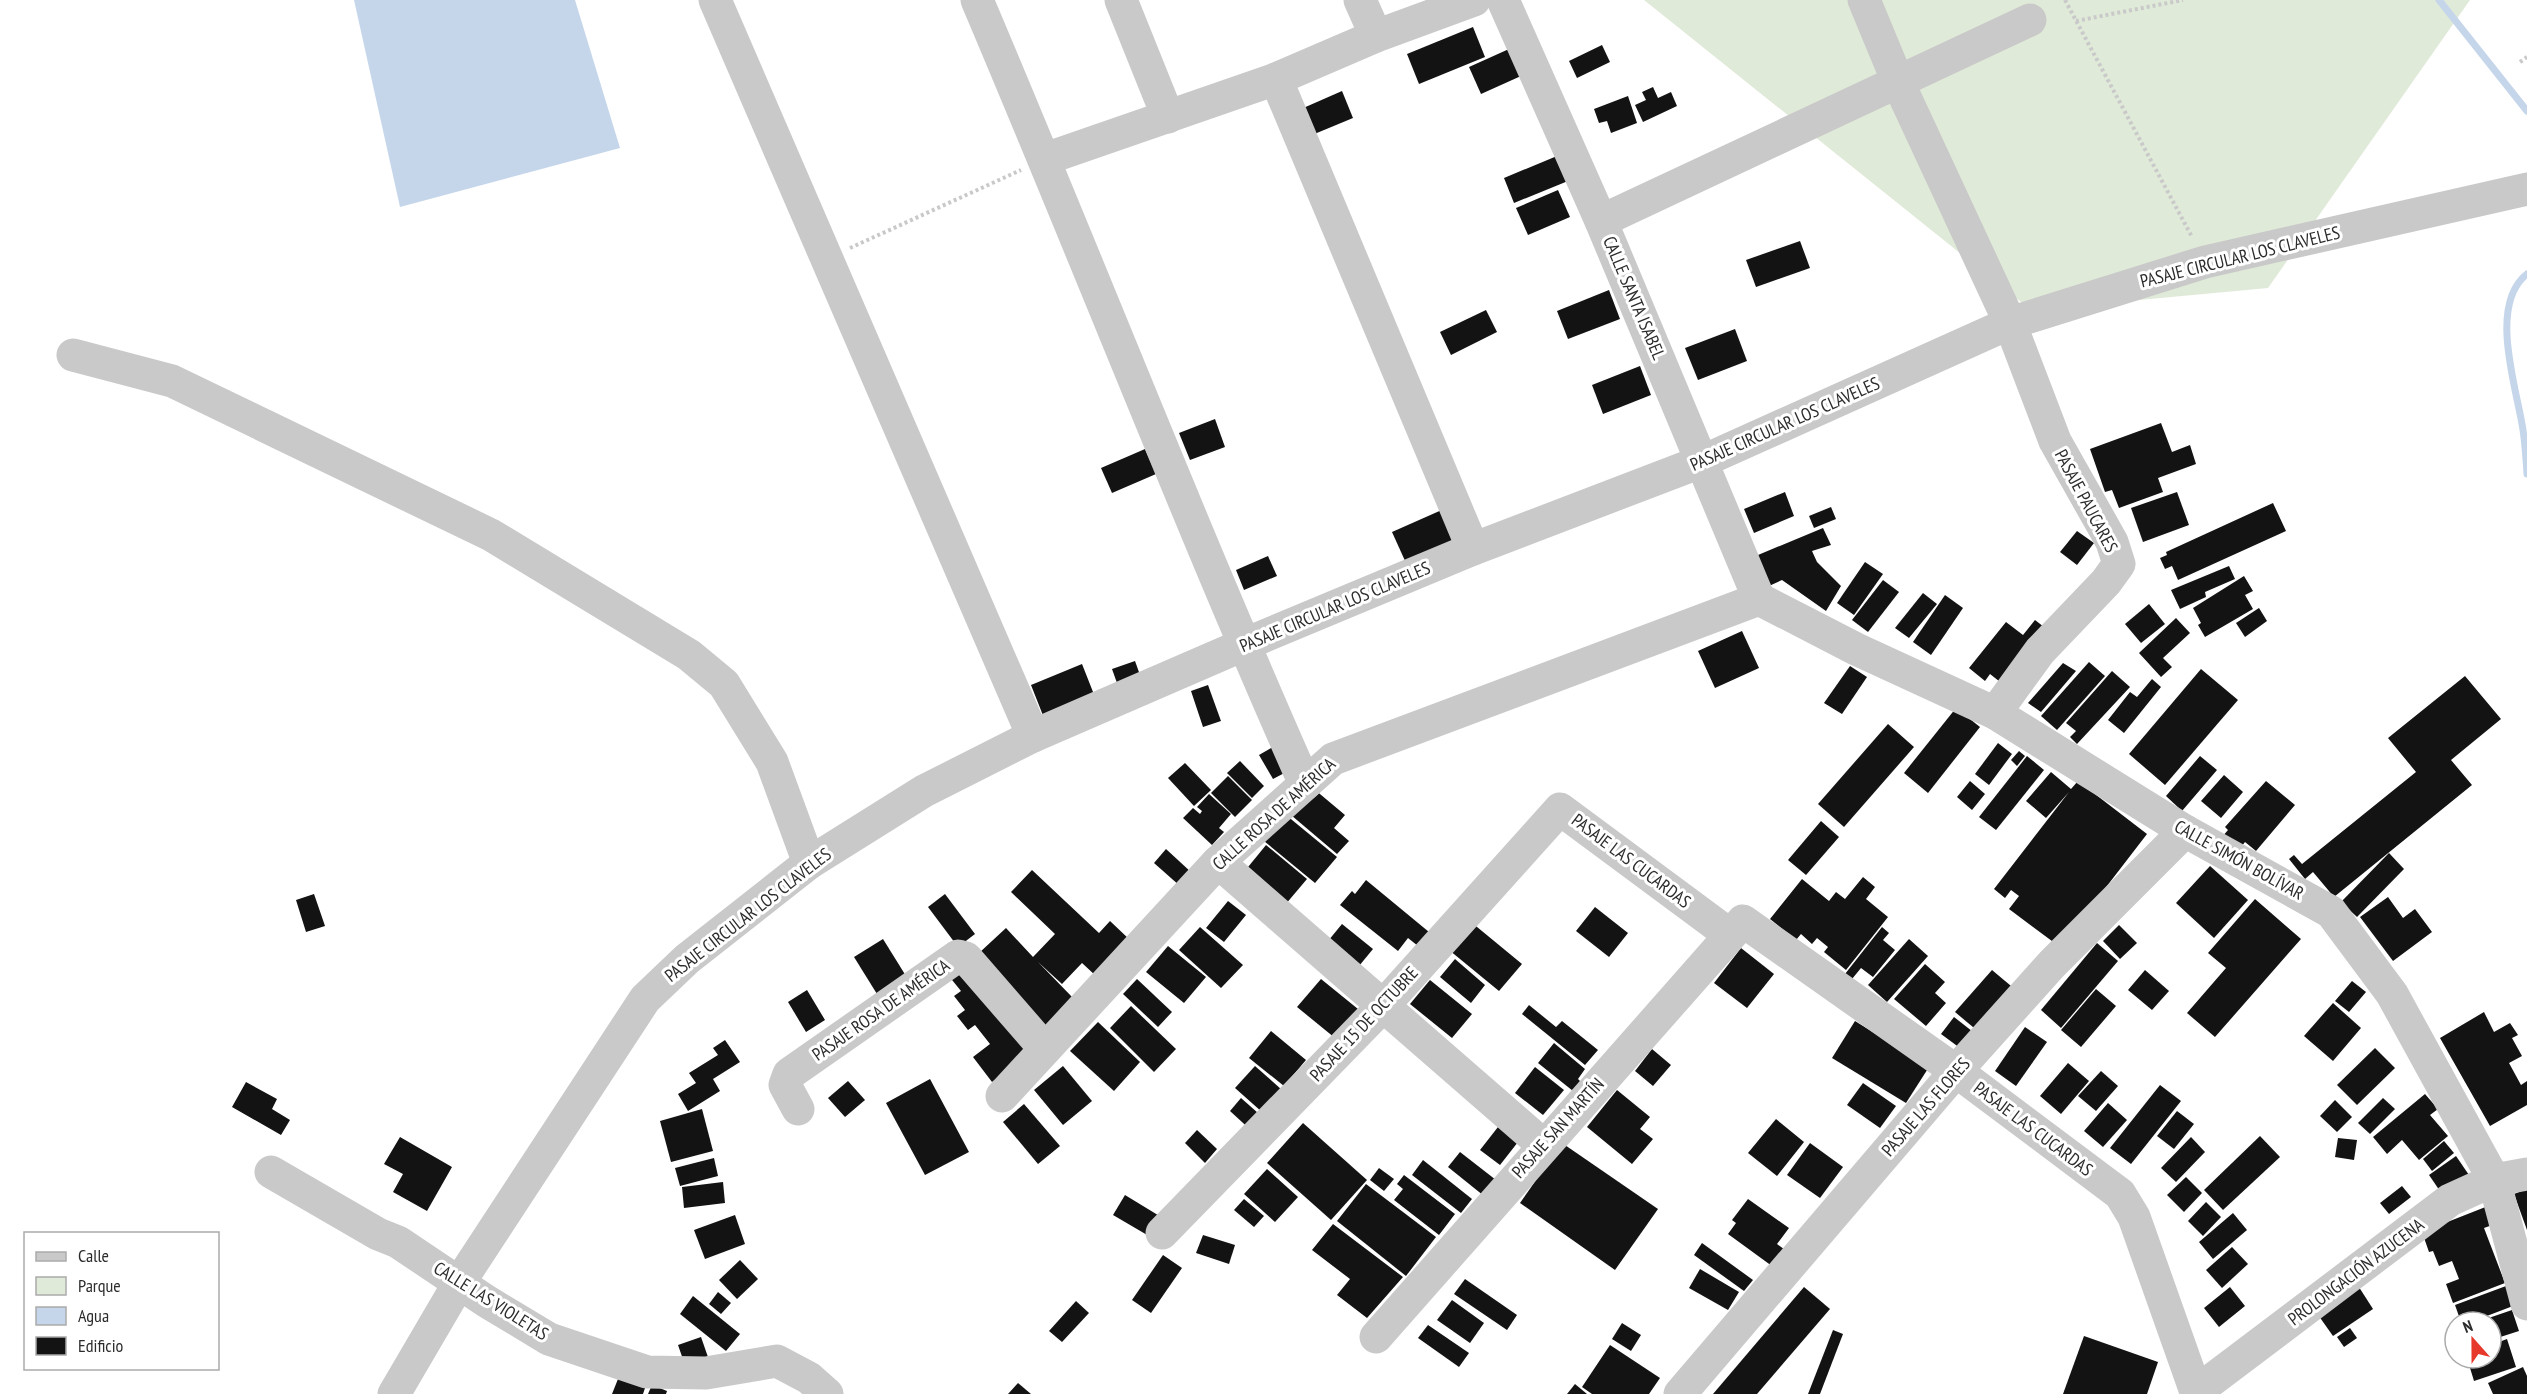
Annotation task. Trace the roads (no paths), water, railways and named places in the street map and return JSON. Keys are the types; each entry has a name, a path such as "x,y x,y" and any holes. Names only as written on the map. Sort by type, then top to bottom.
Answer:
{"street":[{"path":"715,0 1034,736"},
{"path":"977,0 1045,159 1243,645 1305,784"},
{"path":"1121,0 1168,117"},
{"path":"1360,0 1376,36"},
{"path":"1045,159 1276,79 1376,36 1474,0"},
{"name":"CALLE SANTA ISABEL","path":"1503,0 1601,221 1759,599"},
{"path":"1864,0 1898,82 2010,322"},
{"path":"1601,221 2030,20"},
{"path":"1276,79 1473,549"},
{"name":"PASAJE CIRCULAR LOS CLAVELES","path":"394,1394 459,1283 645,999 687,959 809,862 924,791 1034,736 1243,645 1473,549 1703,461 2010,322 2205,262 2527,189"},
{"name":"PASAJE PAUCARES","path":"1995,713 2040,651 2106,582 2119,564 2112,542 2055,441 2010,322"},
{"path":"73,355 172,381 491,535 688,656 724,684 772,762 809,862"},
{"name":"CALLE SIMÓN BOLÍVAR","path":"1759,599 1856,649 1995,713 2185,831 2331,912 2392,994 2494,1180 2527,1304"},
{"name":"CALLE ROSA DE AMÉRICA","path":"1002,1096 1218,862 1334,759 1759,599"},
{"name":"PASAJE LAS CUCARDAS","path":"1560,809 1736,928 1956,1071 2120,1194 2134,1217 2196,1392"},
{"name":"PASAJE 15 DE OCTUBRE","path":"1162,1233 1383,1006 1560,809"},
{"name":"PASAJE LAS FLORES","path":"1680,1394 1956,1071 2052,964 2185,831"},
{"path":"1218,862 1543,1145"},
{"name":"PASAJE SAN MARTÍN","path":"1376,1337 1736,928"},
{"name":"PASAJE ROSA DE AMÉRICA","path":"798,1108 785,1085 789,1074 958,957 966,958 1046,1049"},
{"name":"CALLE LAS VIOLETAS","path":"271,1172 378,1234 398,1242 549,1339 647,1372 706,1373 777,1361 809,1378 827,1394"},
{"name":"PROLONGACIÓN AZUCENA","path":"2196,1392 2450,1200 2494,1180 2527,1174"}],"water":[{"path":"354,0 575,0 620,148 400,207"}],"waterway":[{"path":"2439,0 2527,111"},
{"path":"2527,274 2516,287 2509,304 2507,324 2510,366 2523,430 2527,474"}]}
